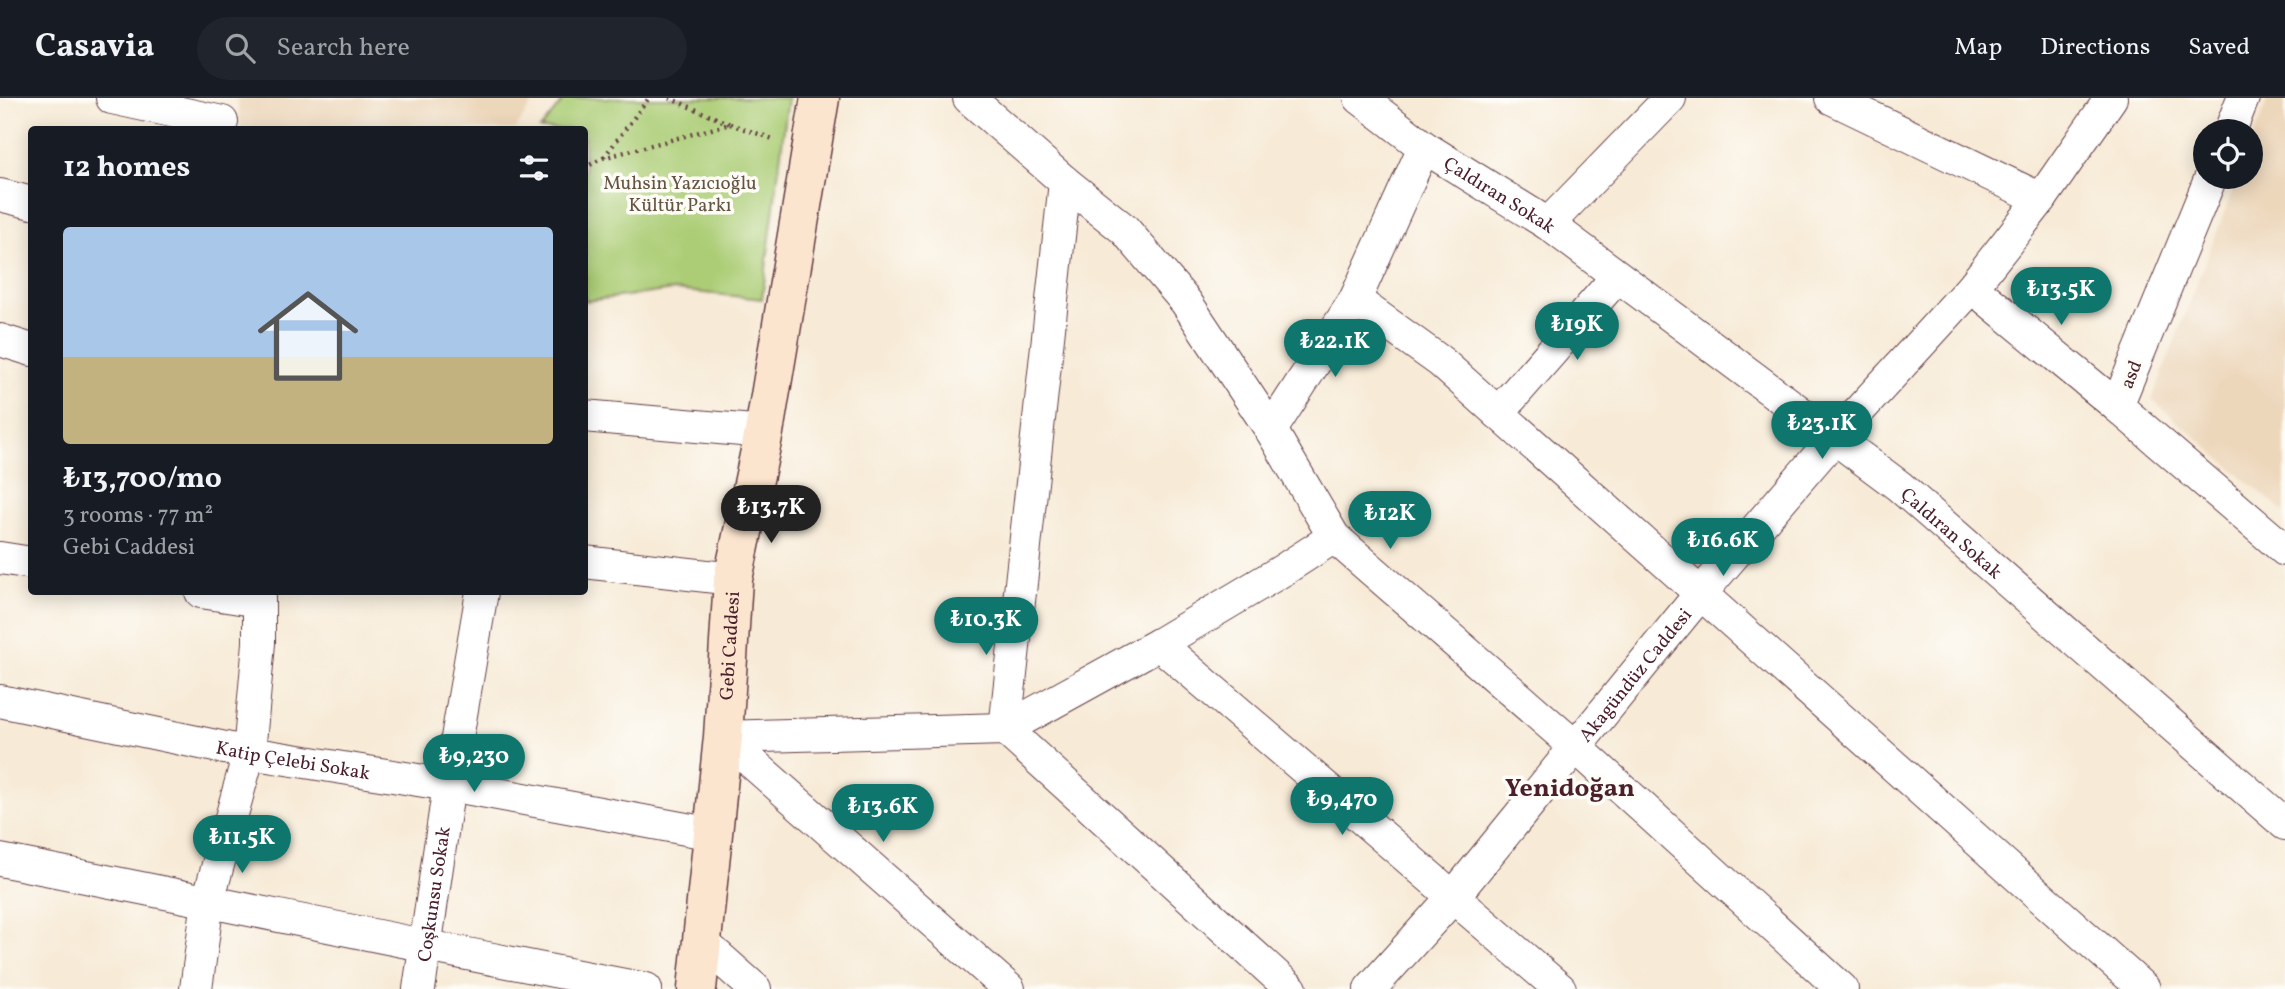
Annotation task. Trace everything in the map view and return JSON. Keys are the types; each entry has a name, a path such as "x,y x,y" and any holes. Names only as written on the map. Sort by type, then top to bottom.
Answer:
{"main road":[{"name":"Gebi Caddesi","path":"698,989 723,737 733,579 764,432 820,98"}],"street":[{"path":"111,98 221,117"},
{"path":"969,98 1065,182 1125,230 1186,302 1271,430 1334,537 1577,748 1826,984"},
{"name":"Çaldıran Sokak","path":"1360,98 1424,147 1548,224 1899,486 2285,824"},
{"path":"1548,224 1670,98"},
{"path":"1831,98 2041,199"},
{"name":"Akagündüz Caddesi","path":"1370,989 1453,897 1701,593 1835,437 1972,287 2041,199 2110,98"},
{"path":"2235,119 2243,98"},
{"path":"1271,430 1354,300 1424,147"},
{"path":"1005,729 1065,182"},
{"name":"asd","path":"2206,189 2117,406 2285,550"},
{"path":"0,195 28,202"},
{"path":"1498,413 1617,277"},
{"path":"1972,287 2117,406"},
{"path":"1354,300 1440,362 2144,989"},
{"path":"0,340 28,349"},
{"path":"588,416 764,432"},
{"path":"723,737 1005,729 1158,644 1334,537"},
{"path":"0,558 28,562"},
{"path":"588,562 733,579"},
{"name":"Coşkunsu Sokak","path":"419,989 449,785 481,595"},
{"path":"196,989 208,901 249,753 259,643 259,596"},
{"path":"1158,644 1560,989"},
{"name":"Katip Çelebi Sokak","path":"0,701 249,753 449,785 713,834"},
{"path":"1005,729 1291,989"},
{"path":"723,737 1009,989"},
{"path":"0,860 646,989"},
{"path":"702,942 755,989"}],"path":[{"path":"603,158 649,98"},
{"path":"669,98 730,124 811,152"},
{"path":"588,166 603,158 730,124"}],"shaded area":[{"path":"237,98 536,98 517,126 240,126"},
{"path":"2268,98 2285,98 2285,513 2152,400 2233,189 2263,189 2263,119 2260,119"}],"green space":[{"name":"Muhsin Yazıcıoğlu Kültür Parkı","path":"562,98 788,98 762,299 674,290 588,301 588,126 542,126 562,102"}],"district":[{"name":"Yenidoğan","path":"1570,787"}]}
